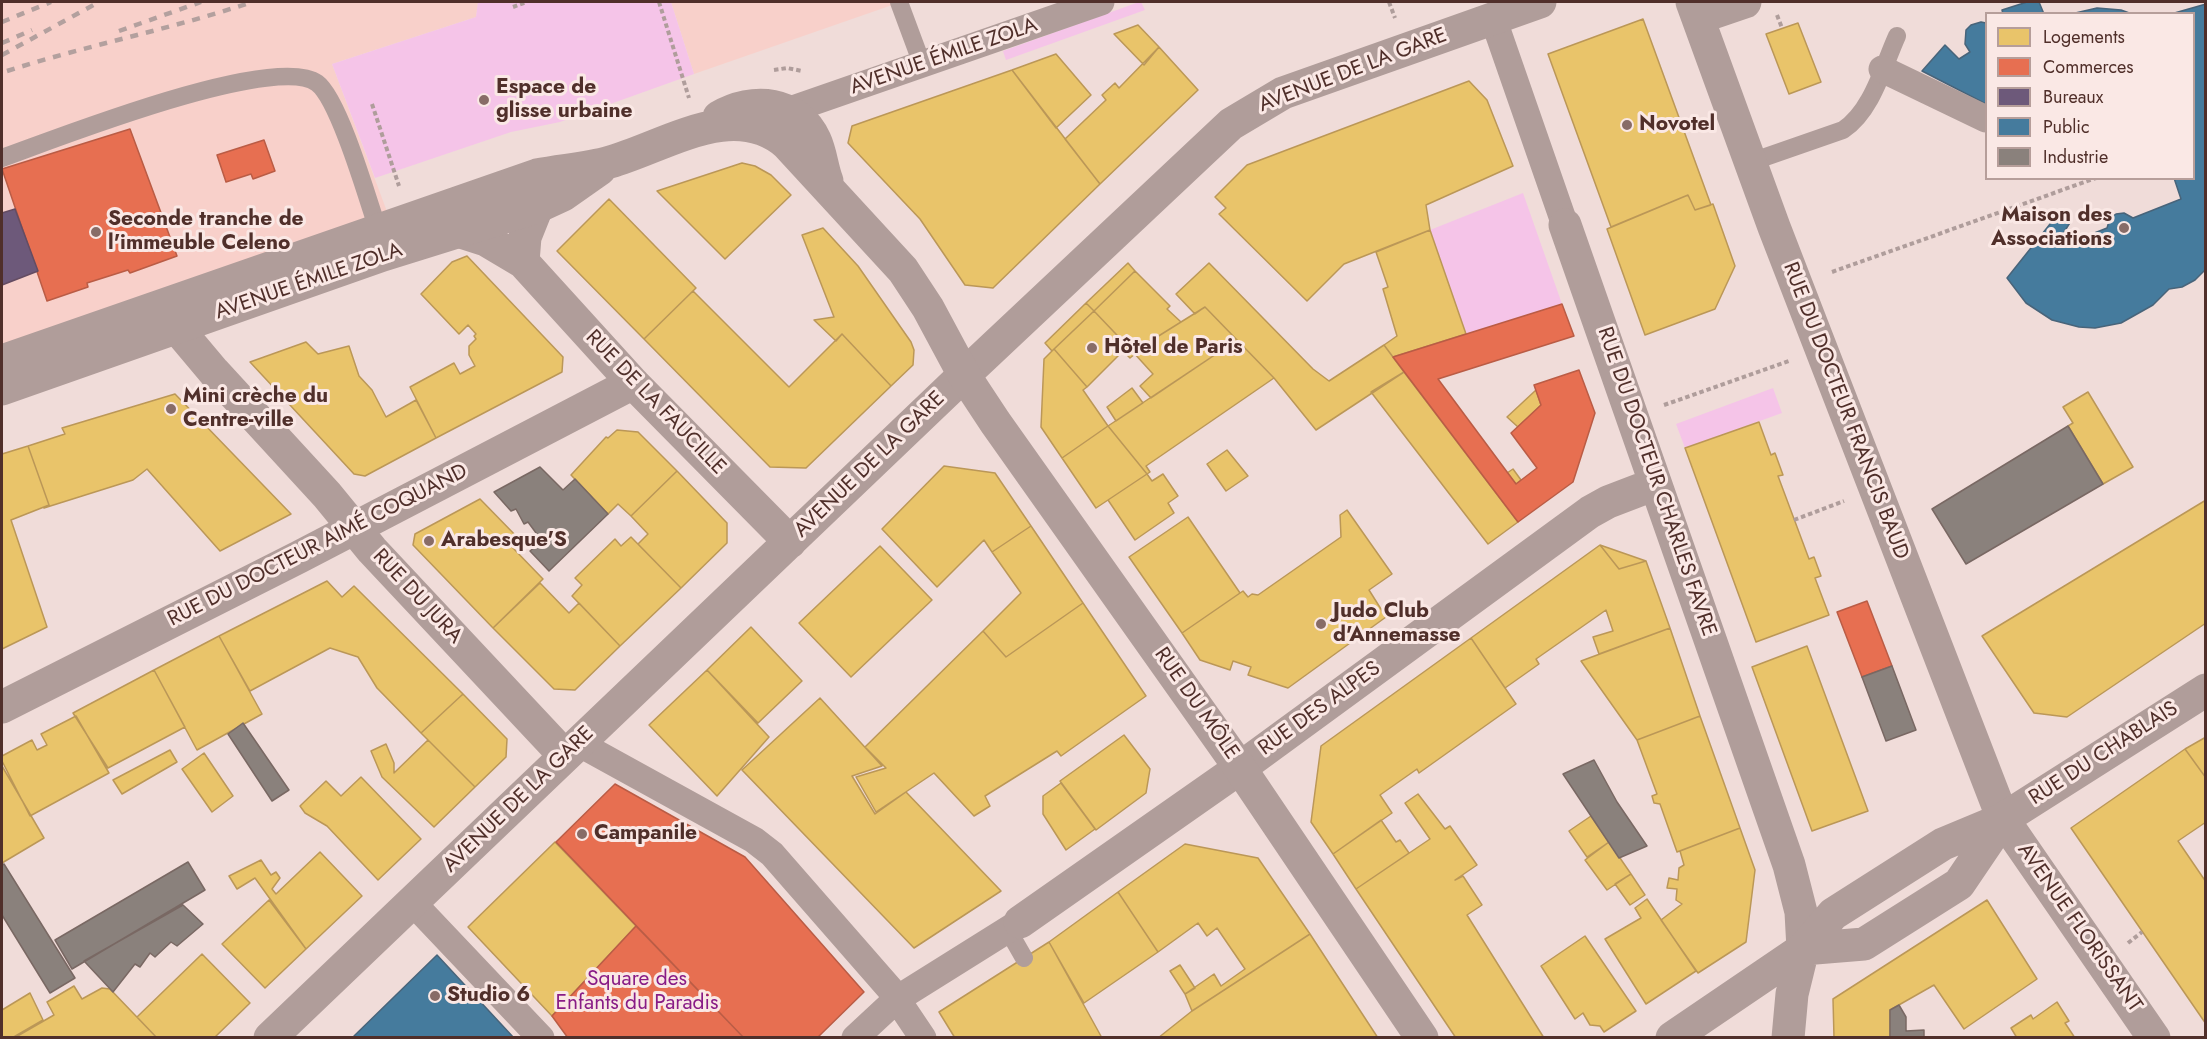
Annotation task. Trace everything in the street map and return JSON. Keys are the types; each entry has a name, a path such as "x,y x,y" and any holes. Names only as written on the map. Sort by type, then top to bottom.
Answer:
{"street":[{"name":"AVENUE ÉMILE ZOLA","path":"694,132 736,108 753,104 783,109 1101,2"},
{"name":"AVENUE DE LA GARE","path":"270,1038 964,375 1222,132 1245,115 1298,88 1540,2"},
{"path":"1695,10 1744,2"},
{"name":"RUE DU DOCTEUR FRANCIS BAUD","path":"1695,10 1821,349 2003,819"},
{"name":"RUE DU DOCTEUR CHARLES FAVRE","path":"1493,18 1789,865 1801,912 1803,949"},
{"path":"1882,69 1985,119"},
{"path":"783,109 800,120 815,139 832,190"},
{"name":"AVENUE ÉMILE ZOLA","path":"2,361 523,180 609,162 694,132 727,124 743,124 767,130 787,144 832,190"},
{"name":"AVENUE ÉMILE ZOLA","path":"2,389 458,231 537,207 563,195 609,162"},
{"path":"523,262 525,237 555,172"},
{"name":"RUE DU MÔLE","path":"832,190 903,270 932,315 964,375 1240,768 1422,1038"},
{"name":"RUE DE LA FAUCILLE","path":"458,231 486,240 523,262 633,383 790,542"},
{"name":"RUE DU JURA","path":"177,328 354,528 572,750"},
{"name":"RUE DU DOCTEUR AIMÉ COQUAND","path":"2,707 633,383"},
{"name":"RUE DES ALPES","path":"855,1038 894,994 1020,922 1240,768 1590,512 1608,502 1655,484"},
{"name":"RUE DU CHABLAIS","path":"1672,1038 1803,949 1833,914 1943,844 2003,819 2205,690"},
{"path":"572,750 762,845 894,994 922,1038"},
{"name":"RUE DU CHABLAIS","path":"1803,949 1864,944 1959,884 2003,819"},
{"name":"AVENUE FLORISSANT","path":"2003,819 2154,1038"},
{"path":"412,902 541,1038"},
{"path":"1788,1038 1792,994 1803,949"}],"lane":[{"path":"899,2 922,64"},
{"path":"1751,162 1843,130 1851,125 1866,106 1897,36"},
{"path":"2,158 192,94 272,76 295,75 316,82 331,100 378,230"},
{"path":"1020,922 1014,929 1012,937 1024,958"}],"path":[{"path":"513,7 527,2"},
{"path":"659,2 690,100"},
{"path":"372,104 402,195"},
{"path":"1832,272 2090,180"},
{"path":"1632,417 1821,349"},
{"path":"1794,520 1876,490"}],"shaded area":[{"path":"2,2 478,2 476,17 332,64 392,225 2,361"},
{"name":"Espace de glisse urbaine","path":"478,2 671,2 694,74 560,122 511,132 375,178 332,64 476,17"},
{"path":"671,2 901,2 694,74"},
{"path":"1139,2 1145,10 1006,60 1003,51"},
{"path":"1523,193 1562,304 1466,334 1430,230"},
{"path":"1773,388 1782,413 1685,448 1676,424"}],"building: Logements":[{"name":"Novotel","path":"1643,19 1711,205 1695,210 1688,195 1611,227 1548,54"},
{"path":"1798,23 1821,82 1789,94 1766,34"},
{"path":"1138,25 1159,47 1144,65 1114,34"},
{"path":"1159,47 1198,90 1100,184 1065,139 1106,100 1102,95 1115,83 1119,88"},
{"path":"1056,54 1091,95 1056,128 1012,70"},
{"path":"1012,70 1100,184 993,288 965,285 920,219 848,143 852,126"},
{"path":"1469,81 1487,100 1513,166 1426,205 1430,230 1344,264 1307,301 1219,214 1226,208 1215,197 1247,165"},
{"path":"742,163 755,166 771,175 791,195 725,259 657,191"},
{"path":"1688,195 1695,210 1713,204 1735,266 1715,309 1645,335 1607,229"},
{"path":"609,199 696,288 644,339 557,251"},
{"path":"823,228 858,266 911,342 914,350 913,365 891,386 842,334 836,341 814,320 834,317 802,235"},
{"path":"1430,230 1466,334 1393,357 1384,345 1397,336 1383,289 1388,287 1376,252"},
{"path":"467,256 563,357 562,372 436,438 410,387 454,363 460,374 475,366 469,355 469,346 476,339 474,336 476,334 468,325 459,334 421,294 452,262"},
{"path":"1128,263 1135,271 1094,311 1086,303"},
{"path":"1209,263 1313,369 1329,381 1384,345 1404,372 1316,430 1274,378 1205,307 1195,314 1176,294"},
{"path":"1135,271 1170,306 1167,309 1181,322 1133,352 1094,311"},
{"path":"693,291 789,387 842,334 891,386 806,468 770,467 644,339"},
{"path":"1086,303 1094,311 1052,351 1045,343"},
{"path":"1205,307 1237,340 1151,398 1140,386 1153,374 1133,352"},
{"name":"Hôtel de Paris","path":"1094,311 1135,354 1130,358 1123,351 1087,387 1054,349"},
{"path":"1237,340 1274,378 1146,466 1150,472 1147,474 1108,426"},
{"path":"306,342 318,354 349,346 359,376 372,390 386,417 416,400 436,438 365,476 354,474 250,362"},
{"path":"1054,349 1087,387 1083,390 1108,426 1062,458 1041,427 1044,359"},
{"path":"1404,372 1518,522 1488,544 1371,392"},
{"path":"1132,388 1143,403 1116,421 1107,407"},
{"path":"1536,390 1541,405 1518,427 1507,417"},
{"path":"2088,392 2133,467 2103,484 2068,426 2073,423 2063,407"},
{"path":"175,394 291,514 220,551 147,469 133,480 44,508 49,505 28,446 65,434 62,428"},
{"path":"1759,422 1771,455 1775,453 1783,475 1778,476 1809,559 1814,557 1821,576 1815,578 1829,615 1756,642 1685,448"},
{"path":"1108,426 1147,474 1096,508 1062,458"},
{"path":"617,430 638,432 677,471 631,516 618,504 608,514 571,475 606,437 608,438"},
{"path":"28,446 49,505 11,520 47,627 2,649 2,454"},
{"path":"1227,450 1248,476 1226,491 1207,464"},
{"path":"944,466 995,473 1031,526 992,552 984,540 937,587 882,529"},
{"path":"1513,469 1521,480 1516,484 1507,473"},
{"path":"677,471 727,523 727,543 681,588 638,544 648,534 631,516"},
{"path":"1147,474 1152,481 1163,474 1178,496 1168,503 1174,513 1135,540 1108,500"},
{"path":"480,499 520,540 512,547 543,579 493,628 413,545 415,534"},
{"path":"2206,500 2206,623 2067,717 2034,713 1982,636"},
{"path":"1347,510 1392,574 1369,590 1386,617 1288,688 1248,675 1251,667 1233,661 1230,670 1200,660 1182,633 1243,591 1248,597 1252,594 1258,595 1341,537 1340,515"},
{"path":"1188,517 1240,593 1182,633 1129,557"},
{"path":"1031,526 1083,603 1006,657 983,631 1021,593 992,552"},
{"path":"631,537 681,588 620,646 572,596 582,585 575,578 615,539 621,546"},
{"path":"1600,545 1619,569 1646,561 1670,628 1599,654 1593,637 1613,631 1606,610 1536,659 1539,664 1505,688 1471,638"},
{"path":"1600,545 1646,561 1619,569"},
{"path":"880,546 932,600 851,677 799,623"},
{"path":"327,581 342,597 354,586 463,694 421,733 377,688 358,657 330,648 250,691 219,636"},
{"path":"540,583 569,613 579,603 620,646 575,690 554,689 493,628"},
{"path":"1083,603 1146,696 1061,756 1057,751 985,796 990,806 974,816 934,773 876,812 856,777 886,768 865,747 983,631 1006,657"},
{"path":"751,627 802,681 758,723 707,670"},
{"path":"1670,628 1700,716 1637,740 1581,661"},
{"path":"219,636 262,714 197,750 154,670"},
{"path":"1471,638 1516,704 1419,773 1417,769 1380,795 1392,813 1333,854 1311,822 1321,746"},
{"path":"1807,646 1868,811 1812,831 1752,667"},
{"path":"154,670 185,727 108,768 73,713"},
{"path":"707,670 769,737 717,796 649,725"},
{"path":"463,694 507,739 506,757 475,787 421,733"},
{"path":"820,698 882,766 852,776 875,814 906,792 1001,891 914,948 742,770"},
{"path":"76,716 109,773 30,816 2,761 2,756 32,740 37,750 47,745 41,734"},
{"path":"1700,716 1740,828 1677,852 1660,804 1654,803 1652,796 1657,794 1637,740"},
{"path":"1124,735 1150,769 1146,793 1096,830 1060,781"},
{"path":"2206,737 2206,778 2185,749"},
{"path":"428,740 475,787 434,827 382,777 371,751 386,744 394,763 394,773"},
{"path":"2185,749 2206,778 2206,822 2178,841 2206,882 2206,1024 2071,828"},
{"path":"170,750 177,762 122,794 113,780"},
{"path":"204,753 233,796 212,812 182,769"},
{"path":"2,766 44,838 2,863"},
{"path":"361,777 421,839 378,880 327,826 305,813 300,806 326,781 341,796"},
{"path":"1061,783 1095,829 1066,850 1043,814 1043,796"},
{"path":"1418,794 1445,829 1450,826 1477,865 1455,880 1463,876 1482,905 1467,915 1544,1038 1456,1038 1356,889 1430,839 1405,803"},
{"path":"1591,816 1609,842 1587,857 1569,831"},
{"path":"1381,820 1396,842 1400,840 1409,853 1356,889 1333,854"},
{"path":"1740,828 1755,870 1746,942 1698,973 1661,920 1682,904 1676,900 1677,889 1667,888 1669,878 1678,880 1679,868 1684,865 1680,851"},
{"path":"555,842 636,926 552,1016 468,927"},
{"path":"1609,842 1631,874 1607,890 1585,860"},
{"path":"1185,844 1258,858 1310,934 1192,1011 1185,994 1214,974 1221,986 1245,969 1217,928 1207,936 1198,923 1158,952 1118,892"},
{"path":"320,852 362,896 306,949 255,878 237,889 229,876 261,860 271,875 276,872 280,878 272,889 276,894"},
{"path":"1631,874 1645,895 1630,905 1615,884"},
{"path":"1118,892 1158,952 1084,1003 1049,942"},
{"path":"1647,899 1696,971 1646,1004 1605,939 1641,918 1635,908"},
{"path":"269,900 306,949 265,988 222,944"},
{"path":"1987,900 2037,979 1964,1029 1934,985 1890,1010 1890,1038 1834,1038 1833,999"},
{"path":"1310,934 1378,1038 1158,1038 1192,1011"},
{"path":"1585,936 1636,1011 1604,1032 1600,1026 1590,1025 1583,1013 1575,1019 1541,966"},
{"path":"1049,942 1102,1038 955,1038 939,1012"},
{"path":"202,954 250,1003 214,1038 157,1038 137,1017"},
{"path":"1180,965 1195,988 1185,994 1170,971"},
{"path":"74,986 82,999 102,988 110,989 157,1038 14,1038 54,1015 47,1002"},
{"path":"30,993 43,1020 12,1038 2,1038 2,1010"},
{"path":"2057,1002 2069,1021 2065,1023 2075,1038 2017,1038 2011,1028 2031,1015 2033,1019"}],"building: Commerces":[{"name":"Seconde tranche de l'immeuble Celeno","path":"130,129 177,256 130,273 128,270 87,283 88,287 47,301 2,169"},
{"path":"264,140 275,171 253,179 251,174 226,182 217,155"},
{"path":"1562,304 1574,336 1438,379 1516,484 1537,468 1511,433 1541,405 1534,385 1579,370 1595,413 1573,482 1518,522 1393,357"},
{"path":"1867,601 1892,666 1862,677 1837,612"},
{"path":"615,784 745,857 864,992 817,1038 744,1038 556,842"},
{"name":"Square des Enfants du Paradis","path":"636,926 744,1038 568,1038 552,1016"}],"building: Bureaux":[{"path":"15,209 38,271 2,285 2,213"}],"building: Public":[{"path":"2027,2 2039,2 2043,12 2002,12 2002,10"},
{"path":"2206,4 2206,269 2195,280 2182,287 2169,289 2153,305 2121,323 2095,328 2079,327 2052,320 2026,303 2007,278 2058,214 2065,213 2071,221 2056,245 2059,247 2107,228 2110,218 2116,214 2124,213 2133,218 2181,199 2175,180 2195,180 2195,12 2178,12"},
{"path":"2097,8 2126,12 2080,12"},
{"path":"1985,23 1985,103 1922,71 1945,45 1959,59 1970,52 1965,44 1966,30 1971,25"},
{"name":"Studio 6","path":"437,955 514,1038 356,1038 354,1036"}],"building: Industrie":[{"path":"2068,426 2103,484 1966,564 1932,509"},
{"path":"540,467 563,490 575,479 608,514 549,571 530,551 542,541 528,522 524,524 516,509 511,511 494,492"},
{"path":"1892,666 1916,730 1886,741 1862,677"},
{"path":"243,723 289,790 272,801 228,734"},
{"path":"1594,760 1617,802 1647,846 1619,858 1563,774"},
{"path":"188,862 205,890 72,969 55,940"},
{"path":"4,864 75,978 50,993 2,915 2,865"},
{"path":"183,905 203,924 177,946 171,942 155,957 150,953 140,967 135,964 113,992 84,961"},
{"path":"1899,1005 1906,1017 1906,1031 1924,1030 1924,1038 1890,1038 1890,1010"}],"railway":[{"path":"2,22 51,2"},
{"path":"2,55 99,2"},
{"path":"119,31 201,2"},
{"path":"7,71 252,2"},
{"path":"2,43 32,30"}],"place":[{"name":"Espace de glisse urbaine","path":"484,100"},
{"name":"Novotel","path":"1627,125"},
{"name":"Maison des Associations","path":"2124,228"},
{"name":"Seconde tranche de l'immeuble Celeno","path":"96,232"},
{"name":"Hôtel de Paris","path":"1092,348"},
{"name":"Mini crèche du Centre-ville","path":"171,409"},
{"name":"Arabesque'S","path":"429,541"},
{"name":"Judo Club d'Annemasse","path":"1321,624"},
{"name":"Campanile","path":"582,834"},
{"name":"Studio 6","path":"435,996"}]}
